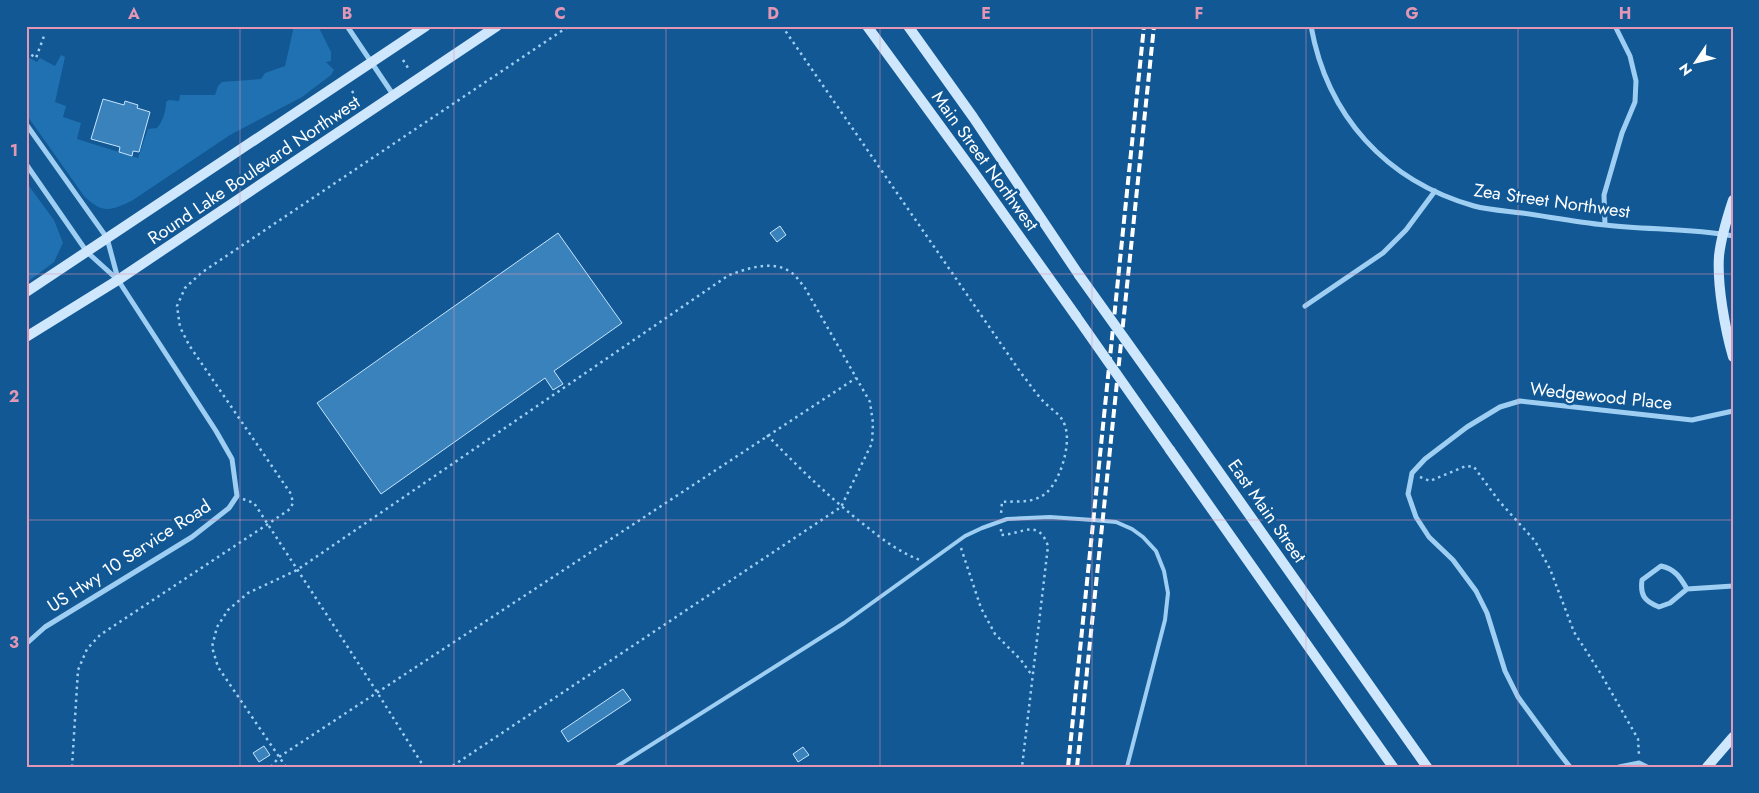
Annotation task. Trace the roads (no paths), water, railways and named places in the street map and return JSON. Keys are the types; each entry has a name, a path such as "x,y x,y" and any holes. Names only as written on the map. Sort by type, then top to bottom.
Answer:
{"main road":[{"name":"Round Lake Boulevard Northwest","path":"26,292 426,26"},
{"name":"Round Lake Boulevard Northwest","path":"26,338 118,280 497,26"},
{"name":"Main Street Northwest","path":"867,26 974,171 1394,767"},
{"name":"Main Street Northwest","path":"908,26 973,117 1079,275"},
{"path":"1733,200 1728,235 1719,257 1720,285 1733,356"},
{"name":"East Main Street","path":"1079,275 1427,767"},
{"path":"1707,767 1733,737"}],"street":[{"path":"347,26 370,63 394,96"},
{"name":"Zea Street Northwest","path":"1311,26 1321,68 1331,92 1346,117 1364,140 1384,159 1435,192 1475,206 1605,225 1728,235"},
{"path":"1605,225 1604,195 1622,133 1635,102 1636,81 1630,56 1615,26"},
{"path":"26,124 106,238 118,280"},
{"path":"26,164 87,252 118,280"},
{"path":"1305,306 1383,252 1406,230 1435,192"},
{"name":"US Hwy 10 Service Road","path":"26,644 45,627 192,536 229,508 237,496 232,459 216,431 118,280"},
{"name":"Wedgewood Place","path":"1570,767 1525,707 1512,686 1500,660 1487,612 1476,592 1453,560 1429,537 1416,517 1408,494 1412,473 1425,459 1467,427 1500,407 1520,401 1692,420 1733,412"},
{"path":"1687,589 1682,579 1670,568 1661,566 1642,580 1641,592 1646,599 1658,607 1670,603 1687,589 1733,586"},
{"path":"1619,767 1639,763 1647,767"}],"lane":[{"path":"616,767 844,623 959,540 982,528 1007,519 1050,517 1116,522 1138,533 1156,551 1164,571 1168,593 1166,611 1157,654 1127,767"}],"railway":[{"path":"1068,767 1144,26"},
{"path":"1077,767 1154,26"}]}
